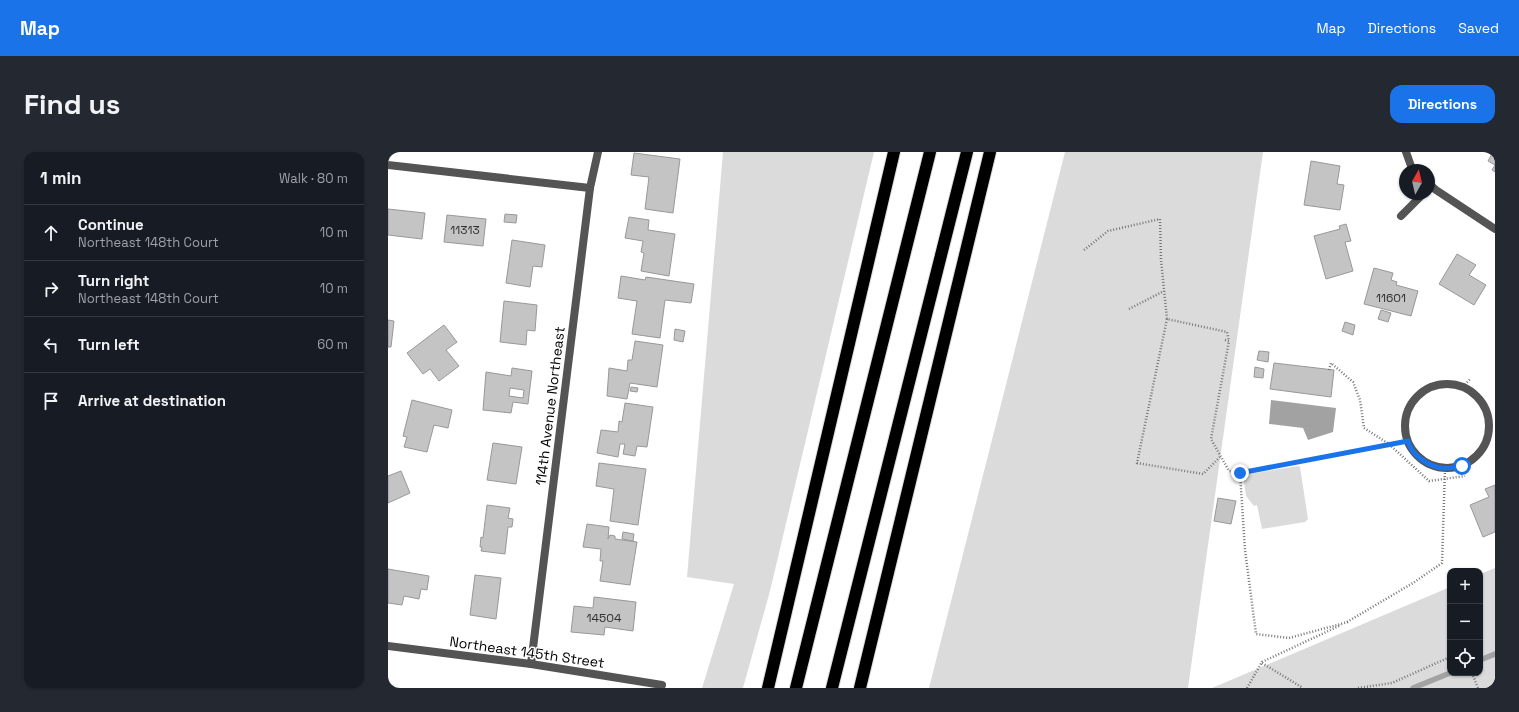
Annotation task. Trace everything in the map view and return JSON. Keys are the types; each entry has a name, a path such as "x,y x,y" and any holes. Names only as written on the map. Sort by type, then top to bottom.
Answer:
{"highway":[{"path":"768,688 894,152"},
{"path":"796,688 930,152"},
{"path":"832,688 967,152"},
{"path":"860,688 990,152"}],"street":[{"name":"114th Avenue Northeast","path":"531,664 590,188 598,152"},
{"path":"1406,152 1410,164"},
{"path":"388,165 590,188"},
{"path":"1435,189 1495,229"},
{"path":"1401,216 1417,200"},
{"path":"1440,385 1463,387 1480,399 1492,415 1488,437 1480,453 1462,466 1445,468 1422,461 1409,445 1405,426 1410,406 1424,391 1440,385"},
{"name":"Northeast 145th Street","path":"388,646 531,664 662,685"}],"path":[{"path":"1084,250 1108,231 1160,219 1161,260 1167,319 1137,464 1202,474 1221,456"},
{"path":"1129,309 1164,291"},
{"path":"1167,319 1227,332 1227,341 1211,439 1229,471 1240,473 1408,441"},
{"path":"1329,370 1331,363 1353,382 1360,400 1364,428 1389,444 1429,481 1445,480 1465,476"},
{"path":"1463,387 1471,378"},
{"path":"1247,688 1262,662 1348,622 1413,583 1442,563 1445,468"},
{"path":"1240,473 1245,550 1256,634 1289,638 1348,622"},
{"path":"1358,688 1392,683 1447,658"},
{"path":"1262,662 1303,688"},
{"path":"1473,676 1478,688"}],"shaded area":[{"path":"723,152 874,152 770,591 743,688 702,688 734,584 687,577"},
{"path":"1065,152 1263,152 1188,688 929,688"},
{"path":"1271,400 1336,408 1333,432 1308,440 1303,428 1269,424"},
{"path":"1298,466 1300,467 1308,519 1305,522 1262,529 1257,505 1254,506 1246,496 1243,475"},
{"path":"1495,568 1495,688 1212,688 1447,588 1447,676 1483,676 1483,573"}],"building":[{"path":"1493,152 1495,152 1495,165 1488,161"},
{"path":"634,153 680,159 673,213 645,209 649,177 631,175"},
{"path":"1311,161 1340,166 1337,184 1344,185 1340,210 1304,205"},
{"path":"1495,165 1495,172 1492,170"},
{"path":"388,209 425,213 422,239 388,235"},
{"path":"505,214 517,215 516,223 504,222"},
{"path":"447,215 486,219 483,246 444,242"},
{"path":"629,217 649,220 648,230 675,234 669,276 641,271 644,253 641,252 643,241 625,238"},
{"path":"1346,224 1351,241 1345,242 1353,271 1326,279 1314,236 1340,229 1339,226"},
{"path":"512,240 545,245 542,267 533,266 530,287 506,283"},
{"path":"1457,254 1476,265 1469,275 1486,285 1474,305 1439,284"},
{"path":"1374,268 1393,273 1391,280 1397,282 1396,285 1418,291 1411,316 1364,304"},
{"path":"621,276 645,280 646,277 694,284 691,303 665,300 660,338 632,334 637,301 618,298"},
{"path":"504,301 537,305 535,331 527,330 526,345 500,342"},
{"path":"1381,310 1391,313 1388,322 1378,319"},
{"path":"388,320 394,321 391,347 388,347"},
{"path":"1345,322 1355,325 1353,335 1342,331"},
{"path":"444,325 457,342 446,350 459,366 439,381 430,369 423,374 407,353"},
{"path":"675,329 685,331 683,342 674,340"},
{"path":"635,341 663,345 657,387 630,383 627,399 607,396 609,368 627,371 628,360 632,360"},
{"path":"1259,351 1269,352 1268,362 1257,360"},
{"path":"1274,363 1334,370 1331,397 1270,389"},
{"path":"1255,367 1264,369 1263,378 1254,377"},
{"path":"512,368 532,371 528,404 513,402 511,413 483,410 486,372 511,376","holes":["510,388 524,390 523,398 509,396"]},
{"path":"631,387 638,388 637,392 630,391"},
{"path":"412,400 452,410 448,428 434,425 427,452 404,447 407,437 403,436"},
{"path":"625,403 653,407 647,447 637,446 635,456 623,454 625,444 620,444 618,457 597,453 601,430 618,432 619,421 622,422"},
{"path":"493,443 522,447 516,484 487,480"},
{"path":"599,463 646,469 638,525 610,521 614,489 596,486"},
{"path":"401,471 410,493 388,503 388,476"},
{"path":"1495,485 1495,532 1483,537 1470,505 1489,497 1485,489"},
{"path":"1218,498 1236,501 1231,524 1214,521"},
{"path":"487,505 510,508 508,518 513,519 512,527 508,527 505,554 481,551 481,537 483,538"},
{"path":"587,524 609,527 608,539 610,535 615,536 615,539 637,542 630,585 600,581 603,561 600,561 601,549 583,547"},
{"path":"623,532 634,534 633,541 622,539"},
{"path":"388,569 429,576 427,590 421,589 419,599 404,596 402,605 388,603"},
{"path":"475,575 501,578 496,619 470,615"},
{"path":"594,597 636,602 633,631 605,627 604,635 571,632 574,606 593,608"}],"waterway":[{"path":"1483,659 1495,654"},
{"path":"1413,688 1447,674"}],"route":[{"path":"1240,473 1408,441 1409,445 1422,461 1442,468 1462,466"}]}
